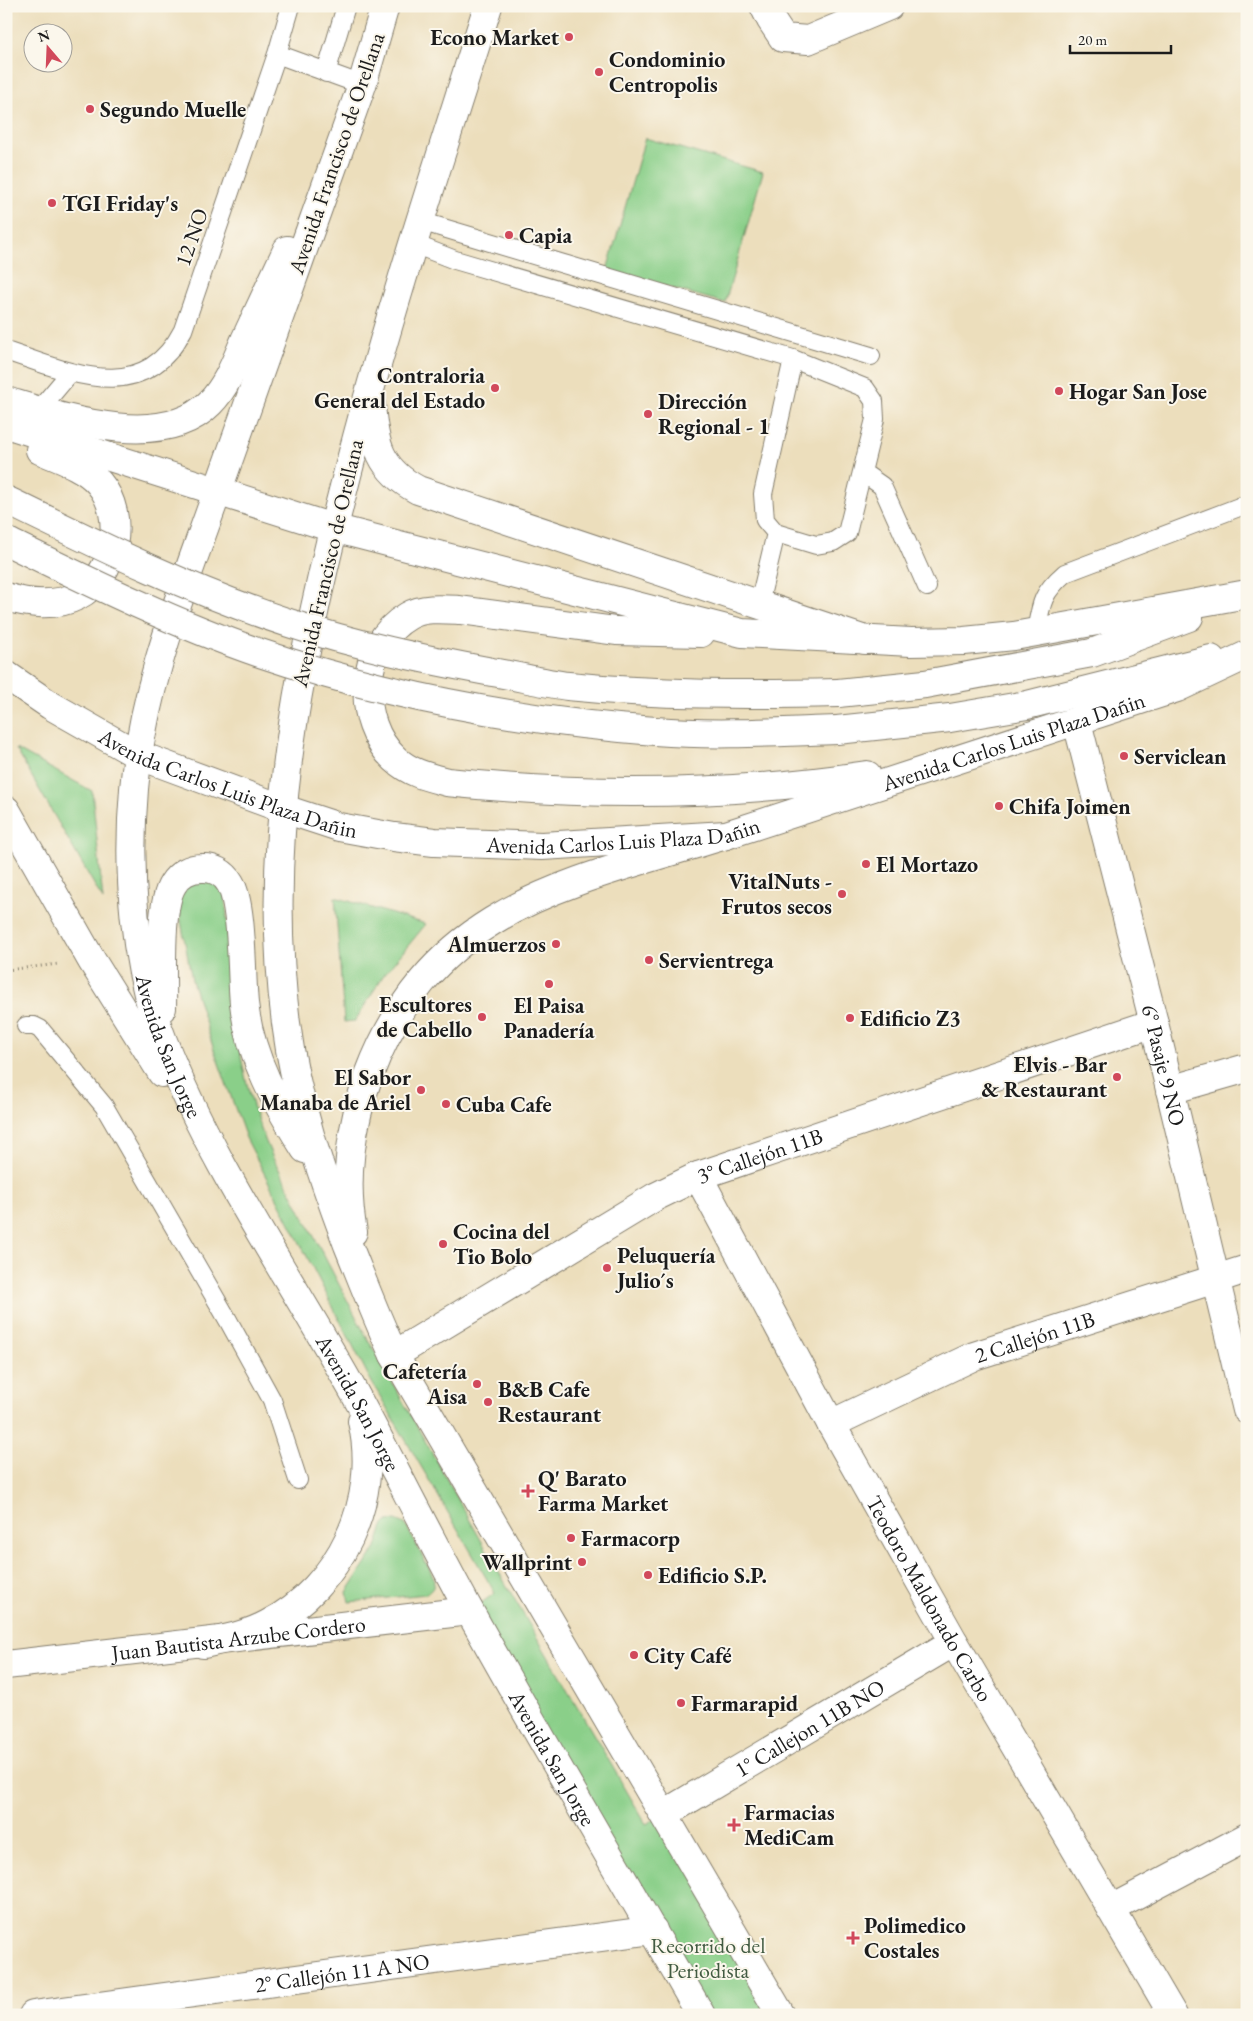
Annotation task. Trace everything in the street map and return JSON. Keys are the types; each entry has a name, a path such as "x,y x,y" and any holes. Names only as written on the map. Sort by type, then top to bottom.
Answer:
{"main road":[{"name":"Avenida Francisco de Orellana","path":"138,755 153,687 171,621 362,84 385,6"},
{"name":"Avenida Francisco de Orellana","path":"281,808 301,667 333,528 372,380 488,6"},
{"path":"764,6 783,38 808,40 890,6"},
{"path":"6,401 95,424 153,428 185,420 201,412 212,402 233,367 362,84"},
{"path":"372,380 372,424 378,447 388,468 407,484 418,490 865,640"},
{"path":"6,424 333,528 742,633"},
{"path":"6,435 72,464 98,482 108,496 113,511 114,532 112,551 104,570 92,585 76,596 37,604 6,598"},
{"path":"6,500 90,541 206,592 289,623 372,647 566,686 652,693 720,695 838,693 925,684 1092,653 1247,595"},
{"name":"Avenida Carlos Luis Plaza Dañin","path":"6,542 77,576 251,649 358,682 449,702 556,721 657,732 734,733 837,730 950,718 1027,705 1247,650"},
{"path":"940,764 778,786 694,792 598,794 447,782 409,769 396,760 383,746 373,728 367,706 371,667 383,640 396,625 409,615 440,608 624,632 742,633 865,640 964,640 1036,632 1247,595"},
{"name":"Avenida Carlos Luis Plaza Dañin","path":"6,675 50,705 138,755 281,808 339,827 434,842 542,846 726,835 1177,688 1247,655"},
{"name":"6° Pasaje 9 NO","path":"1077,722 1154,1023 1247,1410"},
{"name":"Avenida San Jorge","path":"138,755 132,820 133,898 143,969 162,1038 226,1175 353,1391 470,1611 701,2015"},
{"path":"281,808 278,871 280,966 296,1082 320,1171 378,1322 394,1355 781,2015"},
{"path":"6,810 92,961 226,1175"},
{"path":"378,1322 360,1266 352,1227 350,1156 362,1094 377,1054 399,1015 419,986 446,956 479,928 512,909 566,886 726,835"},
{"path":"162,1038 164,930 169,894 173,885 184,873 197,868 211,868 225,876 235,898 245,1004 257,1060 288,1122 320,1171"},
{"name":"3° Callejón 11B","path":"394,1355 655,1197 698,1176 1154,1023"},
{"path":"1170,1090 1247,1068"},
{"name":"Teodoro Maldonado Carbo","path":"698,1176 830,1424 954,1642 1173,2015"},
{"name":"2 Callejón 11B","path":"830,1424 974,1356 1247,1269"},
{"path":"203,1644 237,1637 268,1624 297,1606 316,1588 342,1554 356,1523 365,1491 367,1457 363,1423 353,1391"},
{"name":"Juan Bautista Arzube Cordero","path":"6,1665 203,1644 470,1611"},
{"name":"1° Callejon 11B NO","path":"664,1814 954,1642"},
{"path":"1111,1909 1247,1837"},
{"name":"2° Callejón 11 A NO","path":"33,2015 653,1930"}],"lane":[{"name":"12 NO","path":"6,351 89,378 114,379 135,374 159,362 174,348 183,330 278,54 291,6"},
{"path":"326,73 346,6"},
{"path":"278,54 326,73 362,84"},
{"path":"417,233 871,356"},
{"path":"417,233 455,260 793,359 865,388 874,401 875,419 847,533 833,542 816,545 776,533 765,520 763,494 793,359"},
{"path":"38,410 70,373"},
{"path":"862,472 882,486 887,494 927,587"},
{"path":"1036,632 1041,603 1050,586 1065,573 1247,504"},
{"path":"759,604 776,533"},
{"path":"26,1026 34,1026 40,1029 104,1106 272,1400 298,1480"}],"path":[{"path":"6,970 92,961"}],"green space":[{"path":"645,138 763,172 725,303 607,270"},
{"path":"16,749 92,791 103,900"},
{"name":"Recorrido del Periodista","path":"198,876 225,886 232,991 241,1058 259,1125 273,1158 366,1336 508,1588 646,1824 664,1814 781,2015 701,2015 470,1611 495,1593 370,1379 246,1138 213,1047 192,980 180,916 179,901 183,890"},
{"path":"335,897 426,924 383,976 355,1021 344,1022"},
{"path":"396,1520 405,1524 433,1576 434,1584 431,1590 426,1594 349,1602 347,1592 376,1548 383,1526 388,1521"}],"place":[{"name":"Econo Market","path":"569,37"},
{"name":"Condominio Centropolis","path":"599,72"},
{"name":"Segundo Muelle","path":"90,109"},
{"name":"TGI Friday's","path":"52,203"},
{"name":"Capia","path":"509,235"},
{"name":"Contraloria General del Estado","path":"495,388"},
{"name":"Hogar San Jose","path":"1059,391"},
{"name":"Dirección Regional - 1","path":"648,414"},
{"name":"Serviclean","path":"1124,756"},
{"name":"Chifa Joimen","path":"999,806"},
{"name":"El Mortazo","path":"866,864"},
{"name":"VitalNuts - Frutos secos","path":"842,894"},
{"name":"Almuerzos","path":"556,944"},
{"name":"Servientrega","path":"649,960"},
{"name":"El Paisa Panadería","path":"549,984"},
{"name":"Escultores de Cabello","path":"482,1017"},
{"name":"Edificio Z3","path":"850,1018"},
{"name":"Elvis - Bar & Restaurant","path":"1117,1077"},
{"name":"El Sabor Manaba de Ariel","path":"421,1090"},
{"name":"Cuba Cafe","path":"446,1104"},
{"name":"Cocina del Tio Bolo","path":"443,1244"},
{"name":"Peluquería Julio´s","path":"607,1268"},
{"name":"Cafetería Aisa","path":"477,1384"},
{"name":"B&B Cafe Restaurant","path":"488,1402"},
{"name":"Q' Barato Farma Market","path":"528,1491"},
{"name":"Farmacorp","path":"571,1538"},
{"name":"Wallprint","path":"582,1562"},
{"name":"Edificio S.P.","path":"648,1575"},
{"name":"City Café","path":"634,1655"},
{"name":"Farmarapid","path":"681,1703"},
{"name":"Farmacias MediCam","path":"734,1825"},
{"name":"Polimedico Costales","path":"853,1938"}]}
